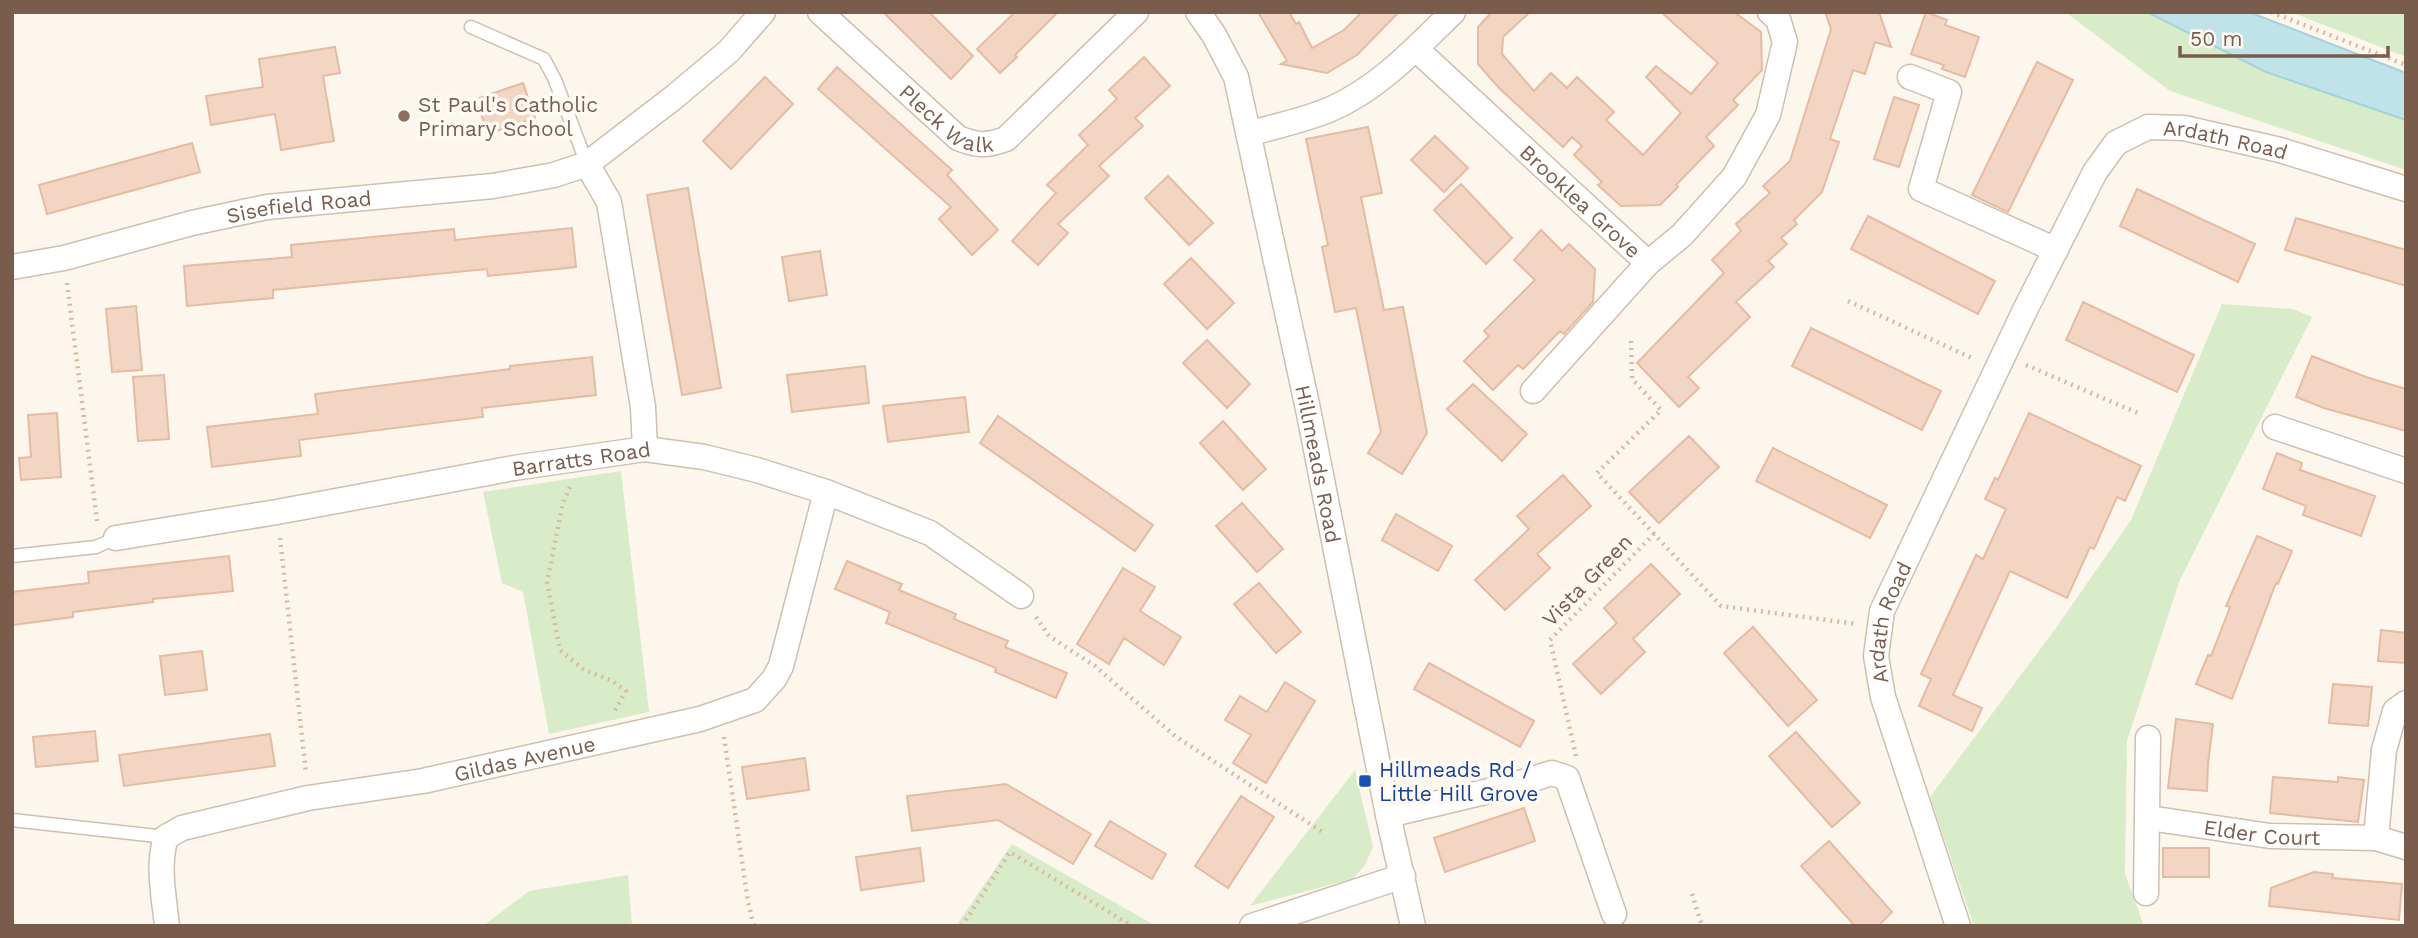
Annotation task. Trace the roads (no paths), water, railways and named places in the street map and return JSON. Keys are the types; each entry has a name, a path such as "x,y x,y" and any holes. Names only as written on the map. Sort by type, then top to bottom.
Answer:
{"street":[{"name":"Sisefield Road","path":"12,267 64,258 192,223 267,207 493,186 554,175 587,164 729,51 763,12"},
{"name":"Pleck Walk","path":"820,12 958,138 976,145 992,144 1006,139 1136,12"},
{"name":"Hillmeads Road","path":"1198,12 1214,35 1236,77 1311,422 1388,815 1413,926"},
{"path":"1249,134 1330,110 1364,92 1416,49 1452,12"},
{"name":"Brooklea Grove","path":"1416,49 1648,262 1682,235 1734,177 1768,115 1785,42 1778,19 1770,12"},
{"path":"1910,77 1949,92 1921,189 2056,250"},
{"name":"Ardath Road","path":"1958,926 1883,697 1876,656 1882,611 2000,362 2095,172 2116,142 2148,127 2184,128 2280,150 2406,189"},
{"path":"587,164 609,202 643,407 645,449"},
{"path":"1533,391 1648,262"},
{"path":"2275,427 2406,471"},
{"name":"Barratts Road","path":"116,538 277,512 514,468 645,449 704,457 757,470 826,492 930,533 1021,596"},
{"name":"Gildas Avenue","path":"166,836 182,828 308,798 423,781 596,744 720,713 755,700 774,679 781,666 826,492"},
{"path":"2376,838 2384,750 2395,711 2406,702"},
{"path":"2146,893 2148,738"},
{"path":"1388,815 1510,786 1552,773 1566,778 1614,914"},
{"name":"Elder Court","path":"2149,818 2270,836 2376,838 2406,847"},
{"path":"166,836 161,865 167,926"},
{"path":"1252,926 1403,876"}],"lane":[{"path":"471,27 544,59 555,80 587,164"},
{"path":"12,556 96,547 116,538"},
{"path":"12,820 166,836"}],"water":[{"path":"2147,12 2249,12 2406,73 2406,120 2266,72"}],"place":[{"name":"St Paul's Catholic Primary School","path":"404,116"},
{"name":"Hillmeads Rd / Little Hill Grove","path":"1365,781"}]}
